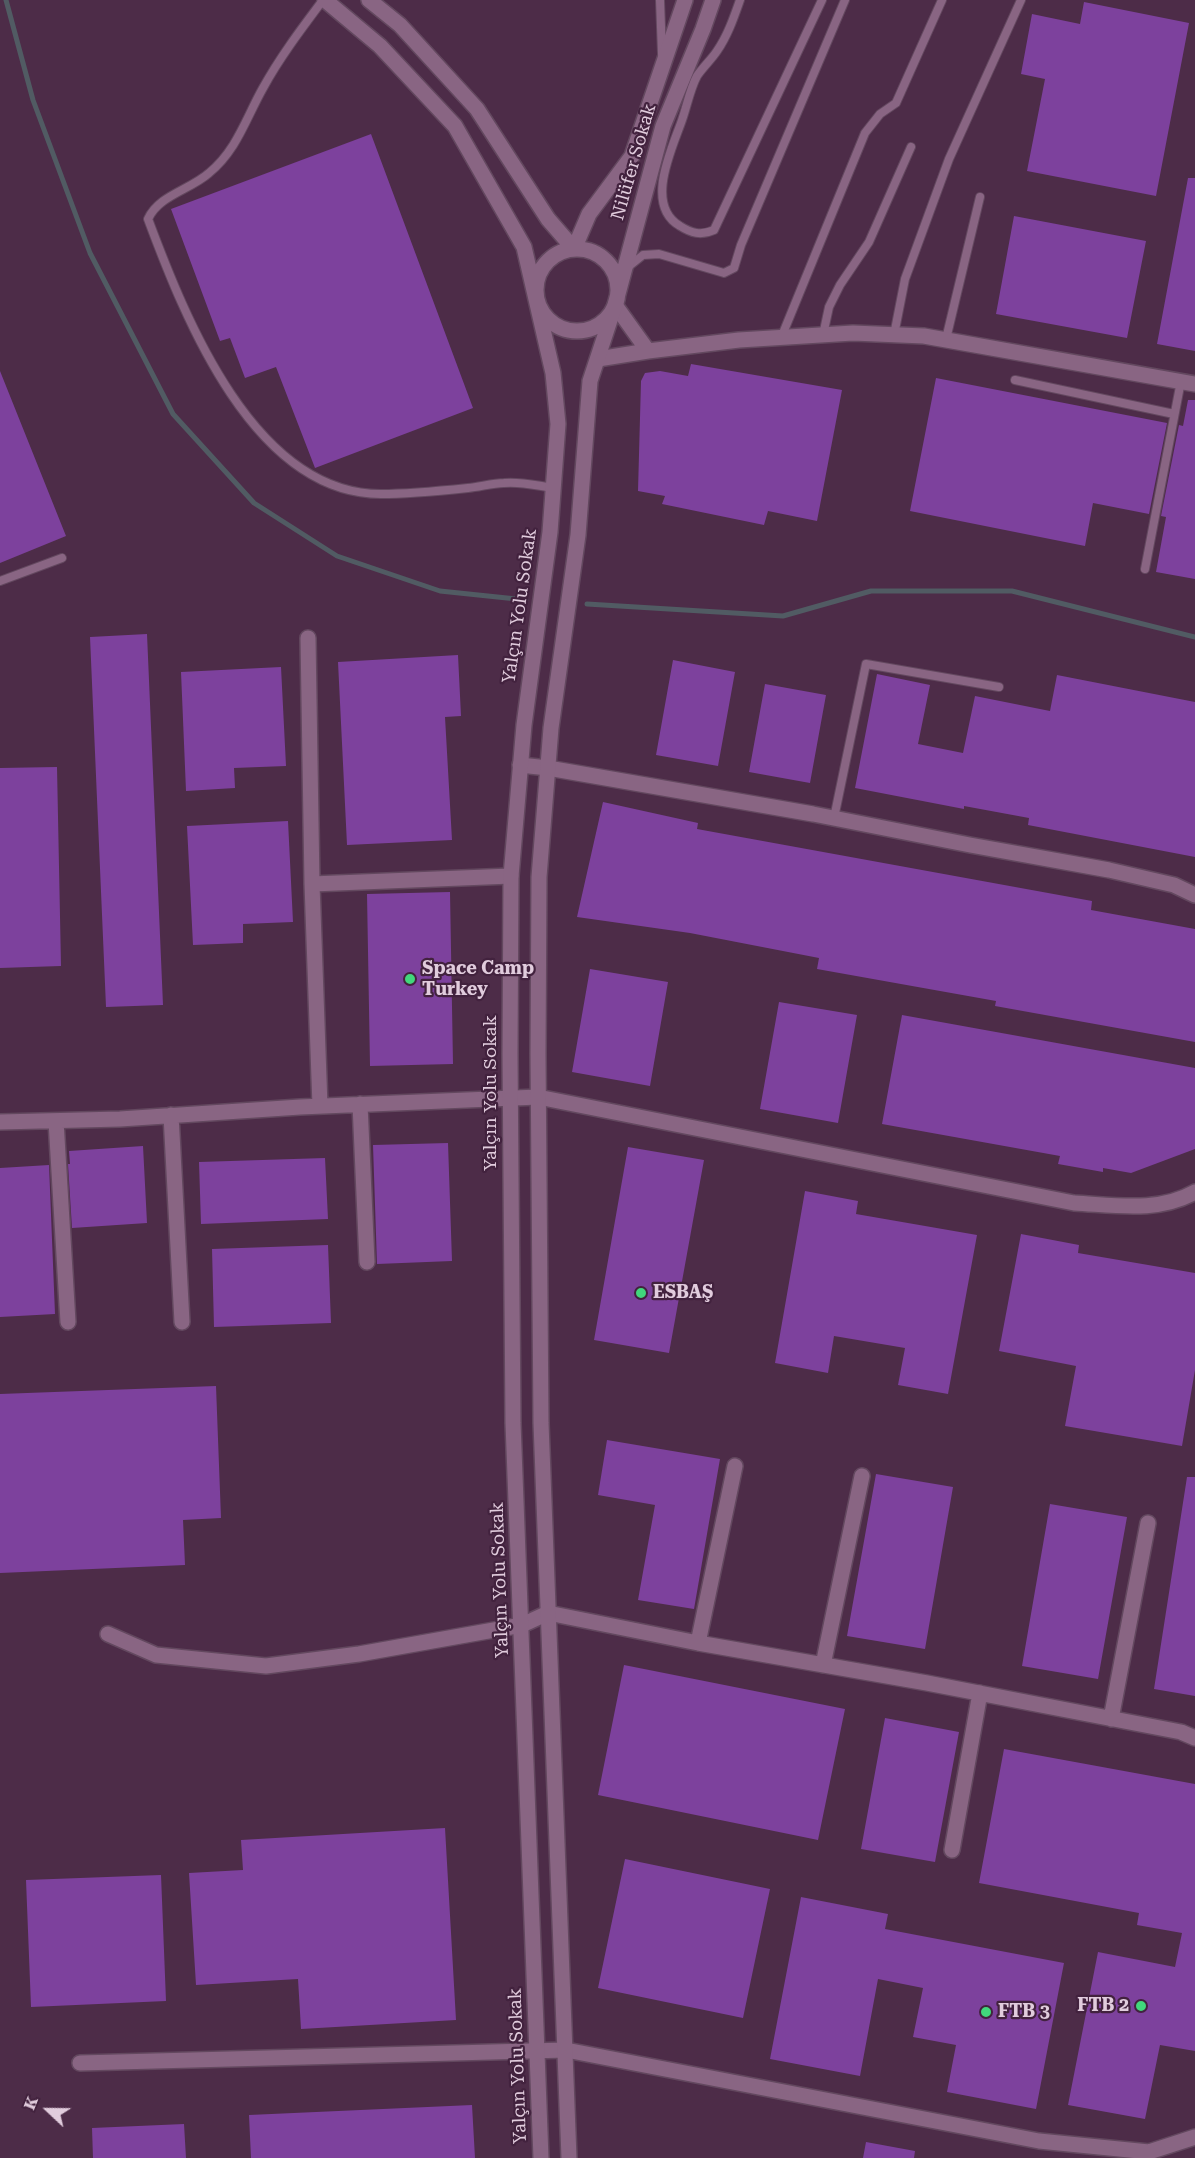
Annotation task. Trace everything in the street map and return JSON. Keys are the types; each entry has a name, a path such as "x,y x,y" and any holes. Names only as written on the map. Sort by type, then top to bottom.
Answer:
{"street":[{"name":"Yalçın Yolu Sokak","path":"324,0 380,46 454,126 524,247 553,373 558,424 554,488 524,725 511,876 510,1099 513,1423 541,2158"},
{"path":"369,0 400,26 477,109 548,219 574,249"},
{"name":"Nilüfer Sokak","path":"574,249 589,214 632,156 685,0"},
{"name":"Nilüfer Sokak","path":"615,305 663,126 703,29 712,0"},
{"path":"569,2158 541,1423 538,1097 539,877 551,728 578,535 590,381 615,305 617,285 610,266 594,253 574,249 561,252 549,259 536,283 536,296 540,309 548,320 559,328 572,331 598,326 615,305"},
{"path":"615,305 648,351"},
{"path":"598,359 739,340 853,333 946,339 1188,382"},
{"path":"308,638 312,884 320,1106"},
{"path":"520,765 834,818 1109,870 1174,885 1195,895"},
{"path":"312,884 511,876"},
{"path":"0,1122 538,1097 1074,1203 1145,1207 1186,1197 1195,1191"},
{"path":"360,1104 367,1262"},
{"path":"171,1115 182,1322"},
{"path":"56,1121 68,1322"},
{"path":"698,1643 735,1466"},
{"path":"823,1665 862,1476"},
{"path":"1111,1719 1148,1523"},
{"path":"108,1634 156,1655 266,1666 359,1654 522,1625 548,1613 698,1643 980,1693 1182,1732 1195,1738"},
{"path":"952,1850 980,1693"},
{"path":"80,2063 566,2050 1039,2141 1149,2152 1195,2137"}],"lane":[{"path":"324,0 263,87 236,145 210,173 183,191 158,203 151,212 148,219 175,291 223,382 267,441 308,474 327,484 380,494 469,488 506,482 554,488"},
{"path":"660,0 663,65"},
{"path":"740,0 728,32 717,51 696,77 663,175 662,194 665,211 676,224 695,233 706,234 714,230 822,0"},
{"path":"624,270 643,255 659,254 724,273 734,268 741,245 845,0"},
{"path":"781,338 865,133 880,114 896,103 942,0"},
{"path":"894,335 905,279 949,159 1021,0"},
{"path":"822,335 829,307 840,285 869,242 911,147"},
{"path":"946,339 980,197"},
{"path":"1015,380 1174,414"},
{"path":"1145,569 1174,414 1188,382"},
{"path":"0,582 62,558"},
{"path":"834,818 866,664 999,687"}],"building":[{"path":"1084,2 1189,23 1156,196 1027,171 1045,79 1021,74 1032,14 1080,24"},
{"path":"371,134 473,408 315,468 276,367 245,378 230,338 220,341 171,209"},
{"path":"1188,178 1195,178 1195,351 1157,344"},
{"path":"1014,216 1146,241 1127,338 996,314"},
{"path":"691,364 842,390 817,521 768,511 764,525 662,504 665,496 638,491 641,381 645,373 660,371 688,376"},
{"path":"0,371 66,536 0,563"},
{"path":"936,378 1167,423 1149,514 1093,503 1085,546 910,511"},
{"path":"1188,400 1195,400 1195,579 1156,572 1166,517 1161,516 1179,425 1183,426"},
{"path":"147,634 163,1005 106,1007 90,637"},
{"path":"458,655 461,716 445,717 452,840 347,845 338,662"},
{"path":"673,660 735,672 718,766 656,755"},
{"path":"281,667 286,766 234,768 235,788 186,791 181,672"},
{"path":"877,674 930,685 918,744 963,753 975,696 1050,711 1057,675 1195,702 1195,857 1028,825 1029,818 964,806 964,809 855,788"},
{"path":"765,684 826,695 810,783 749,772"},
{"path":"57,767 61,966 0,968 0,768"},
{"path":"603,802 698,823 697,829 1092,901 1091,910 1195,929 1195,1042 995,1006 996,1001 817,969 819,958 690,933 577,917"},
{"path":"288,821 293,922 243,924 243,943 193,945 187,826"},
{"name":"Space Camp Turkey","path":"450,892 453,1064 370,1066 367,894"},
{"path":"590,969 668,982 650,1086 572,1072"},
{"path":"779,1002 857,1015 838,1123 760,1109"},
{"path":"902,1015 1195,1068 1195,1149 1131,1173 1103,1168 1103,1172 1058,1164 1060,1156 882,1124"},
{"path":"448,1143 452,1261 377,1264 373,1145"},
{"path":"143,1146 147,1223 72,1228 69,1151"},
{"path":"628,1147 704,1160 669,1353 594,1340"},
{"path":"325,1158 328,1219 201,1224 199,1162"},
{"path":"49,1165 55,1314 0,1317 0,1168"},
{"path":"805,1191 858,1201 856,1214 977,1235 948,1394 898,1385 905,1348 834,1336 828,1373 775,1363"},
{"path":"1021,1234 1079,1245 1078,1253 1195,1273 1195,1370 1182,1446 1065,1426 1076,1366 999,1351"},
{"path":"328,1245 331,1323 214,1327 212,1249"},
{"path":"216,1386 221,1518 183,1520 185,1565 0,1573 0,1394"},
{"path":"607,1440 720,1459 694,1609 638,1600 655,1505 598,1495"},
{"path":"876,1474 953,1487 925,1649 847,1636"},
{"path":"1187,1477 1195,1477 1195,1696 1154,1689"},
{"path":"1050,1504 1127,1517 1098,1679 1022,1666"},
{"path":"624,1665 845,1709 818,1840 598,1795"},
{"path":"885,1718 959,1732 935,1862 861,1849"},
{"path":"1004,1749 1195,1784 1195,2051 1160,2045 1145,2119 1068,2105 1098,1952 1175,1967 1182,1933 1137,1925 1139,1913 979,1883"},
{"path":"445,1828 456,2020 301,2029 298,1979 196,1985 189,1873 243,1870 241,1840"},
{"path":"625,1859 770,1889 743,2018 598,1988"},
{"path":"161,1875 166,2001 31,2007 26,1880"},
{"name":"FTB 3","path":"801,1897 888,1914 885,1929 1064,1963 1036,2109 947,2092 956,2045 913,2037 923,1988 878,1979 860,2076 770,2059"},
{"path":"472,2105 475,2158 251,2158 249,2115"},
{"path":"184,2124 186,2158 93,2158 92,2128"},
{"path":"866,2142 915,2151 914,2158 863,2158"}],"waterway":[{"path":"6,0 33,100 90,253 173,414 254,503 337,556 440,591 526,600"},
{"path":"587,604 783,616 871,591 1012,591 1195,637"}],"place":[{"name":"Space Camp Turkey","path":"410,979"},
{"name":"ESBAŞ","path":"641,1293"},
{"name":"FTB 2","path":"1141,2006"},
{"name":"FTB 3","path":"986,2012"}]}
